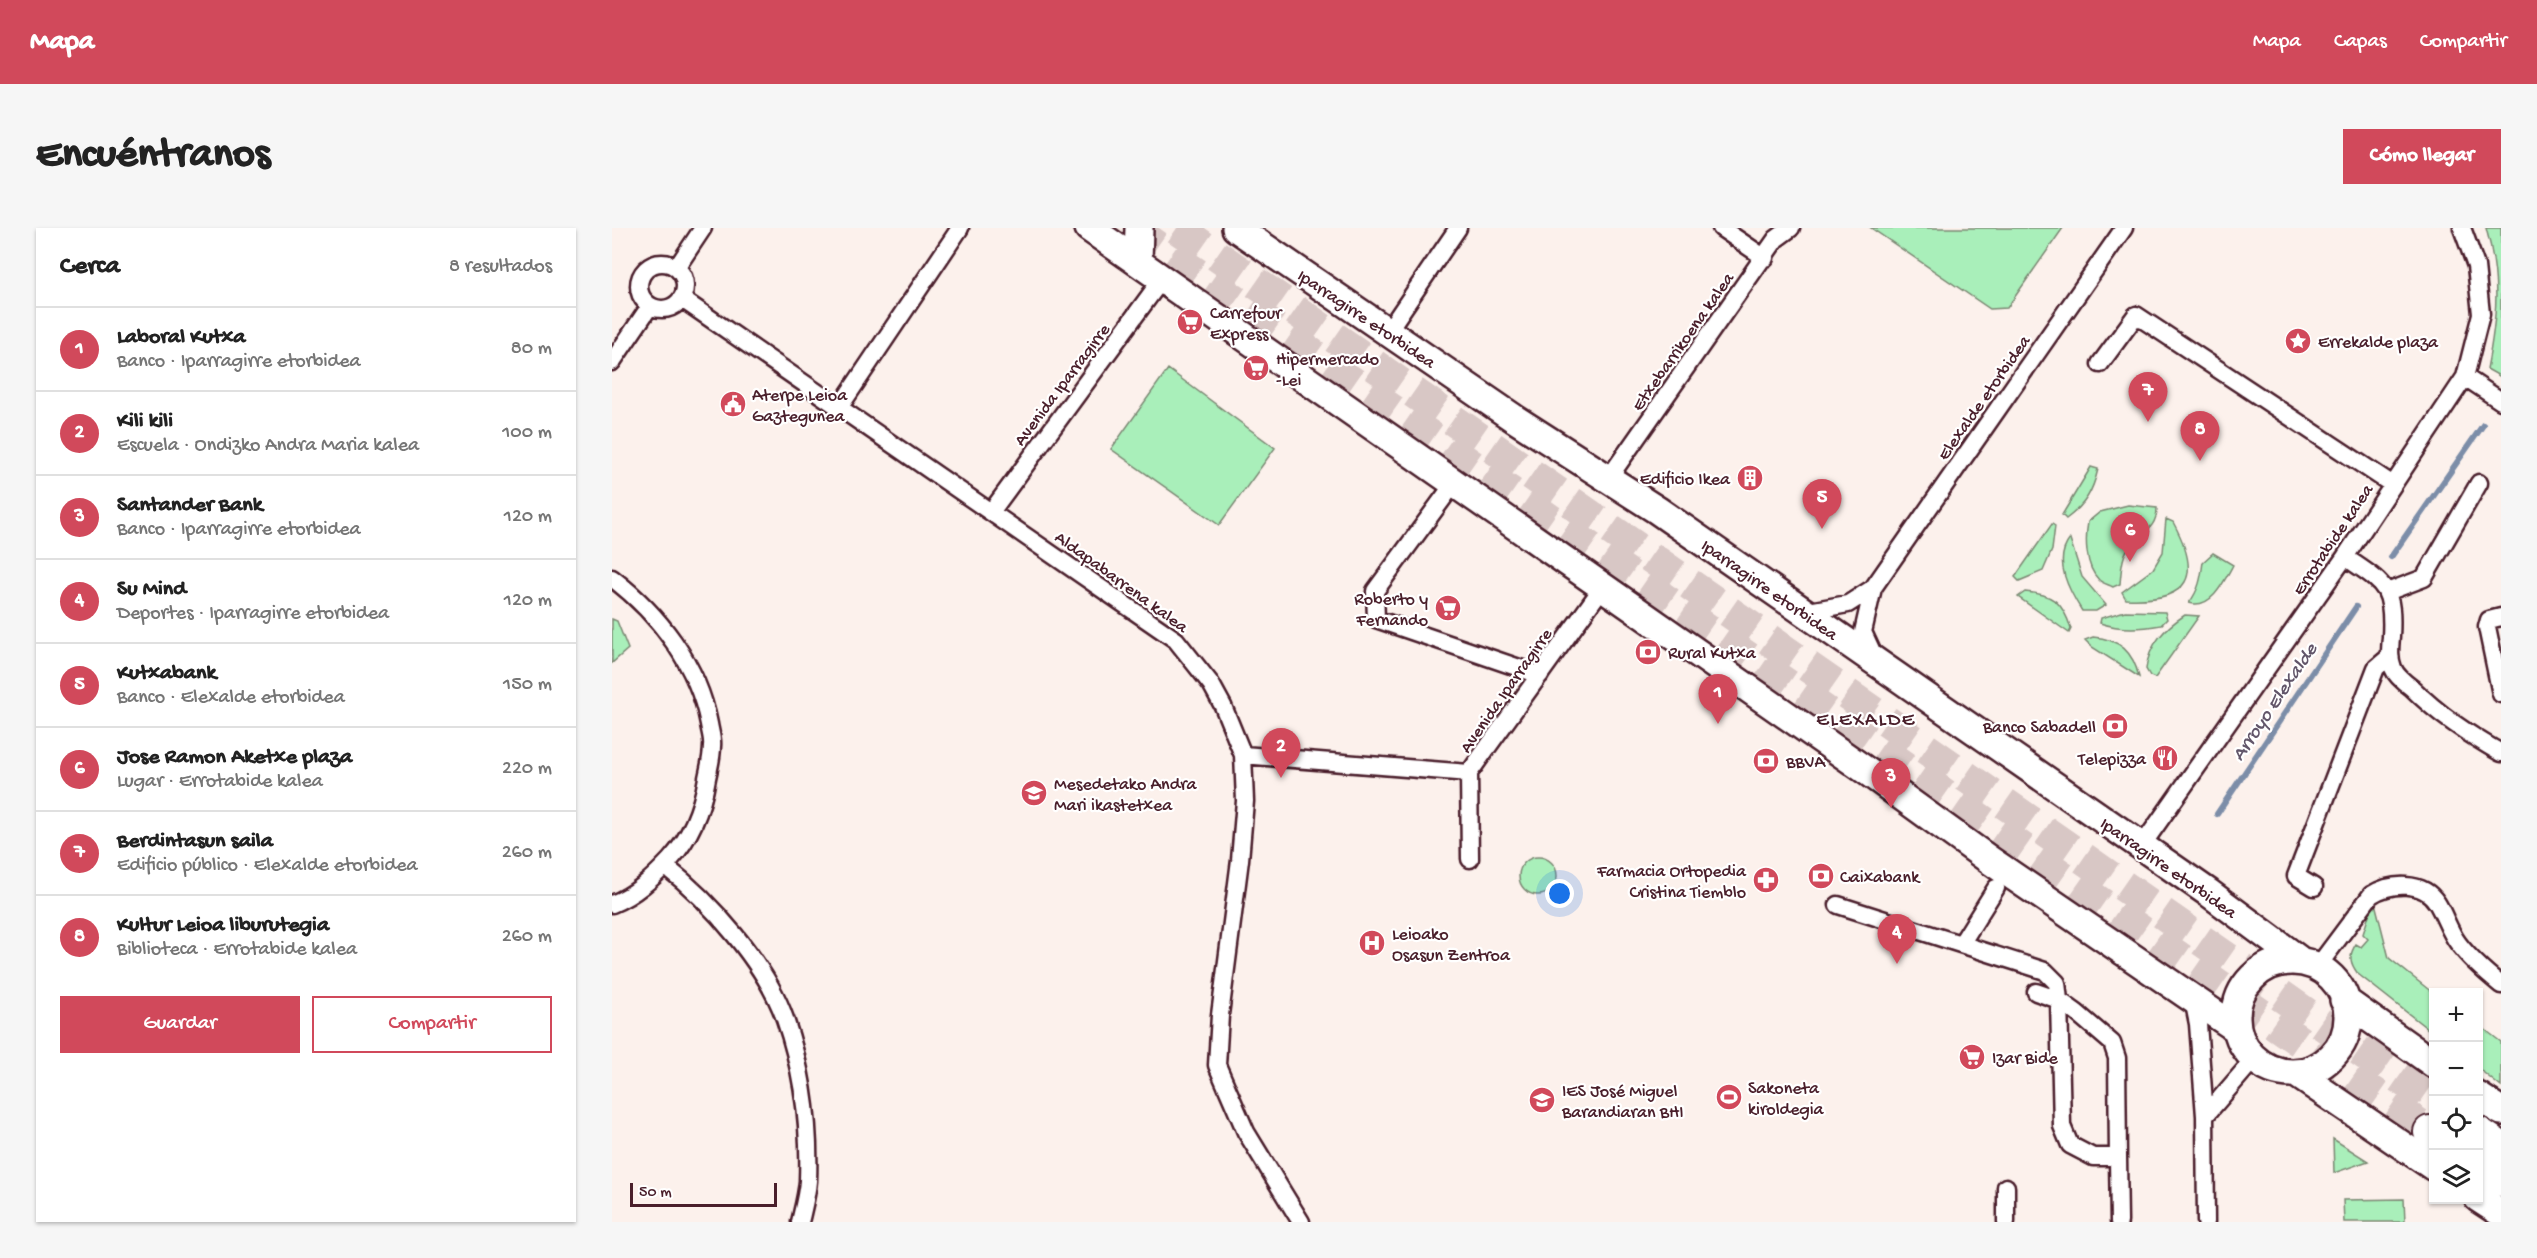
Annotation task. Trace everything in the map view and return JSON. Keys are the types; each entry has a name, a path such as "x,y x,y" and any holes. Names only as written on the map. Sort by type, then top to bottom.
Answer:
{"highway":[{"path":"2483,1136 2501,1148"},
{"path":"2483,1168 2501,1180"}],"main road":[{"path":"1089,228 1868,772 1991,861 2237,1029"},
{"path":"1138,261 1139,228"},
{"name":"Iparragirre etorbidea","path":"1236,228 1657,510 2209,892 2337,984 2344,1000 2429,1061"},
{"path":"2308,963 2271,965 2250,980 2237,1008 2237,1029 2243,1046 2254,1059 2275,1071 2297,1074 2429,1164"},
{"path":"2297,1074 2322,1064 2339,1047 2345,1032 2347,1016 2344,1000"},
{"path":"2483,1099 2501,1111"},
{"path":"2483,1201 2501,1214"}],"street":[{"path":"677,267 704,228"},
{"path":"838,408 960,228"},
{"path":"1389,331 1458,228"},
{"path":"1721,228 1765,258"},
{"name":"Etxebarrikoena kalea","path":"1608,479 1765,258 1776,239 1791,228"},
{"name":"Elexalde etorbidea","path":"1876,662 1863,632 1873,588 2124,228"},
{"name":"Errotabide kalea","path":"2141,847 2345,557 2465,378 2481,314 2476,266 2462,228"},
{"path":"663,262 677,267 685,279 685,292 682,299 677,304 664,309 650,306 640,294 640,279 643,272 648,267 663,262"},
{"name":"Avenida Iparragirre","path":"991,512 1162,279"},
{"name":"Aldapabarrena kalea","path":"682,299 1176,640 1211,684 1223,706 1243,755 1245,801 1241,852 1220,1015 1217,1065 1246,1132 1301,1222"},
{"path":"612,362 650,306"},
{"path":"2100,364 2136,315 2393,486"},
{"path":"2465,378 2501,401"},
{"path":"2388,595 2424,578 2479,483"},
{"path":"1447,493 1375,591 1376,619 1540,675"},
{"path":"2345,557 2384,585 2392,620 2389,657 2394,672 2436,712 2501,753"},
{"path":"612,578 628,591 676,646 693,672 705,706 712,745 705,791 692,830 665,866 628,898 612,904"},
{"name":"Avenida Iparragirre","path":"1470,859 1470,773 1602,588"},
{"name":"Elexalde etorbidea","path":"1803,612 1848,604 1873,588"},
{"path":"2501,617 2489,620 2487,627 2501,694"},
{"path":"2313,887 2296,876 2376,668 2389,657"},
{"path":"1243,755 1470,773"},
{"path":"665,866 705,901 743,945 784,1017 796,1058 806,1113 808,1183 800,1222"},
{"path":"2308,963 2371,895 2382,888 2405,885 2426,891 2436,902 2458,943 2481,969 2501,985"},
{"path":"1961,944 1996,888"},
{"path":"1838,905 2045,971 2057,983 2059,999 2062,1126 2070,1145 2093,1157 2118,1157"},
{"path":"2036,992 2059,999 2112,1043 2117,1058 2119,1222"},
{"path":"2193,999 2198,1024 2205,1116 2206,1222"},
{"path":"2205,1116 2254,1059"},
{"path":"2006,1187 2006,1222"}],"green space":[{"path":"1871,228 2063,228 2007,308 1990,309"},
{"path":"2486,228 2501,228 2501,377 2487,369 2495,315 2496,282"},
{"path":"1168,369 1275,448 1219,525 1111,449"},
{"path":"2091,467 2098,469 2091,491 2083,503 2066,519 2062,515"},
{"path":"2128,505 2157,508 2156,516 2150,527 2127,550 2122,562 2120,584 2113,587 2099,580 2091,567 2086,544 2088,522 2100,512"},
{"path":"2166,519 2173,522 2182,541 2188,571 2185,582 2177,590 2165,596 2126,599 2122,592 2153,569 2163,552"},
{"path":"2052,524 2055,526 2052,550 2043,571 2019,581 2015,577"},
{"path":"2070,539 2082,577 2106,605 2096,611 2082,611 2068,586 2063,557"},
{"path":"2213,553 2233,565 2221,586 2210,599 2197,604 2189,603 2199,584 2203,562"},
{"path":"2025,592 2050,597 2056,601 2068,620 2071,629 2069,633 2018,597"},
{"path":"2125,611 2165,612 2167,619 2161,625 2138,628 2115,627 2100,623 2101,618"},
{"path":"2185,615 2199,616 2155,678 2150,676 2146,669 2154,644 2171,625"},
{"path":"612,619 617,621 628,649 612,663"},
{"path":"2093,637 2111,641 2124,648 2133,660 2139,677 2092,647 2085,640"},
{"path":"1538,857 1552,862 1557,876 1552,890 1538,895 1524,890 1519,876 1524,862"},
{"path":"2374,899 2389,958 2429,990 2429,1030 2358,974 2351,956 2356,944 2361,947 2368,939 2363,934"},
{"path":"2483,1028 2501,1042 2501,1087 2483,1072"},
{"path":"2333,1139 2368,1161 2334,1173"},
{"path":"2404,1199 2405,1222 2344,1222 2343,1200"}],"waterway":[{"name":"Arroyo Elexalde","path":"2391,557 2483,425"},
{"name":"Arroyo Elexalde","path":"2217,814 2356,607"}],"tunnel":[{"path":"1131,228 2429,1131"},
{"path":"1177,228 2429,1099"}],"place":[{"name":"Carrefour Express","path":"1190,322"},
{"name":"Errekalde plaza","path":"2298,341"},
{"name":"Hipermercado -Lei","path":"1256,368"},
{"name":"Aterpe Leioa Gaztegunea","path":"733,404"},
{"name":"Berdintasun saila","path":"2148,422"},
{"name":"Kultur Leioa liburutegia","path":"2200,461"},
{"name":"Edificio Ikea","path":"1750,478"},
{"name":"Kutxabank","path":"1822,529"},
{"name":"Jose Ramon Aketxe plaza","path":"2130,562"},
{"name":"Roberto y Fernando","path":"1448,608"},
{"name":"Rural Kutxa","path":"1648,652"},
{"name":"Laboral Kutxa","path":"1718,724"},
{"name":"Banco Sabadell","path":"2115,726"},
{"name":"Telepizza","path":"2165,758"},
{"name":"BBVA","path":"1766,761"},
{"name":"Kili kili","path":"1281,778"},
{"name":"Mesedetako Andra Mari ikastetxea","path":"1034,793"},
{"name":"Santander Bank","path":"1891,808"},
{"name":"Caixabank","path":"1821,876"},
{"name":"Farmacia Ortopedia Cristina Tiemblo","path":"1766,880"},
{"name":"Leioako Osasun Zentroa","path":"1372,943"},
{"name":"Su Mind","path":"1897,964"},
{"name":"Izar Bide","path":"1972,1057"},
{"name":"Sakoneta kiroldegia","path":"1729,1097"},
{"name":"IES José Miguel Barandiaran BHI","path":"1542,1100"}],"district":[{"name":"ELEXALDE","path":"1866,718"}]}
